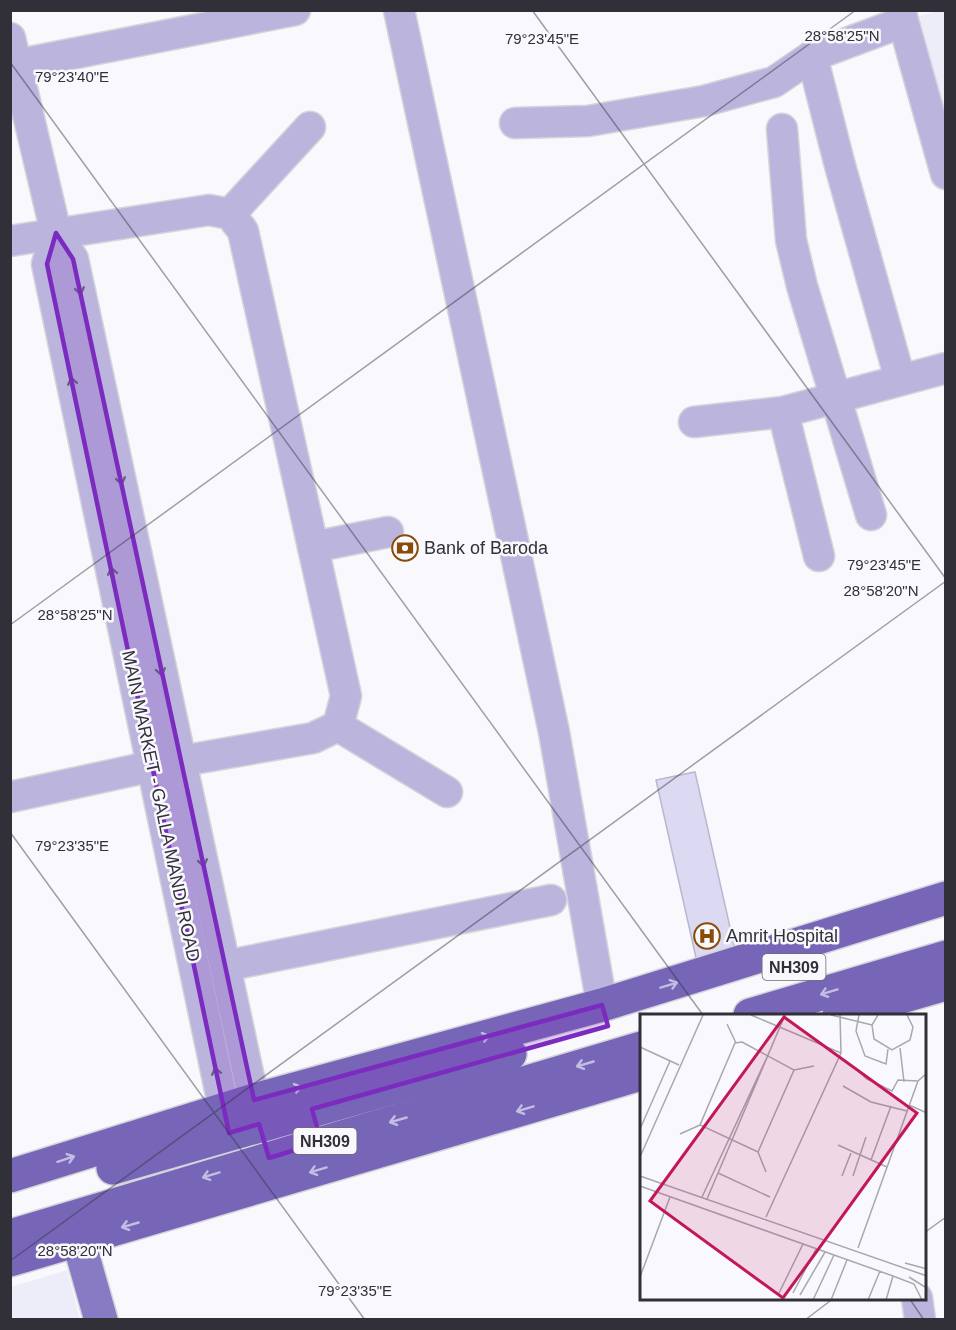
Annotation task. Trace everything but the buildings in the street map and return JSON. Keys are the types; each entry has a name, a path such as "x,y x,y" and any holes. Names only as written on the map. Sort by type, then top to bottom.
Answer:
{"highway":[{"path":"10,1176 241,1117 605,1016 722,979 945,898"},
{"name":"NH309","path":"644,1014 722,979 945,920"},
{"name":"NH309","path":"761,1014 859,1005 945,957"},
{"path":"859,1005 945,984"},
{"name":"NH309","path":"10,1199 241,1117 312,1109 605,1016 640,1015"},
{"name":"NH309","path":"10,1236 272,1170 321,1142 640,1048"},
{"path":"10,1260 78,1239 272,1170 640,1074"},
{"path":"312,1109 321,1142"},
{"path":"241,1117 272,1170"}],"main road":[{"path":"78,1239 101,1320"}],"street":[{"path":"13,56 295,10"},
{"path":"399,10 554,732 605,1016"},
{"path":"515,123 588,121 704,101 774,82 812,56 901,16 945,174"},
{"name":"MAIN MARKET - GALLA MANDI ROAD","path":"13,56 56,233 73,259 167,764 241,1117"},
{"path":"812,56 838,162 900,379"},
{"path":"230,214 310,128"},
{"path":"782,129 791,240 802,286 871,515"},
{"path":"10,241 209,210 230,214 243,231 346,696 338,726 313,738 167,764 10,797"},
{"path":"694,422 783,412 835,396 945,368"},
{"path":"783,412 819,556"},
{"path":"313,547 388,532"},
{"path":"338,726 447,792"},
{"name":"MAIN MARKET - GALLA MANDI ROAD","path":"167,764 225,966 241,1117"},
{"path":"225,966 550,900"},
{"path":"917,1300 920,1320"}],"highlighted area":[{"path":"56,233 73,259 254,1100 602,1005 608,1026 312,1109 321,1142 269,1158 259,1124 229,1133 47,264"}],"shaded area":[{"path":"945,11 945,119 915,17"},
{"path":"67,1270 80,1319 11,1319 11,1287"}],"place":[{"name":"Bank of Baroda","path":"405,548"},
{"name":"Amrit Hospital","path":"707,936"}]}
